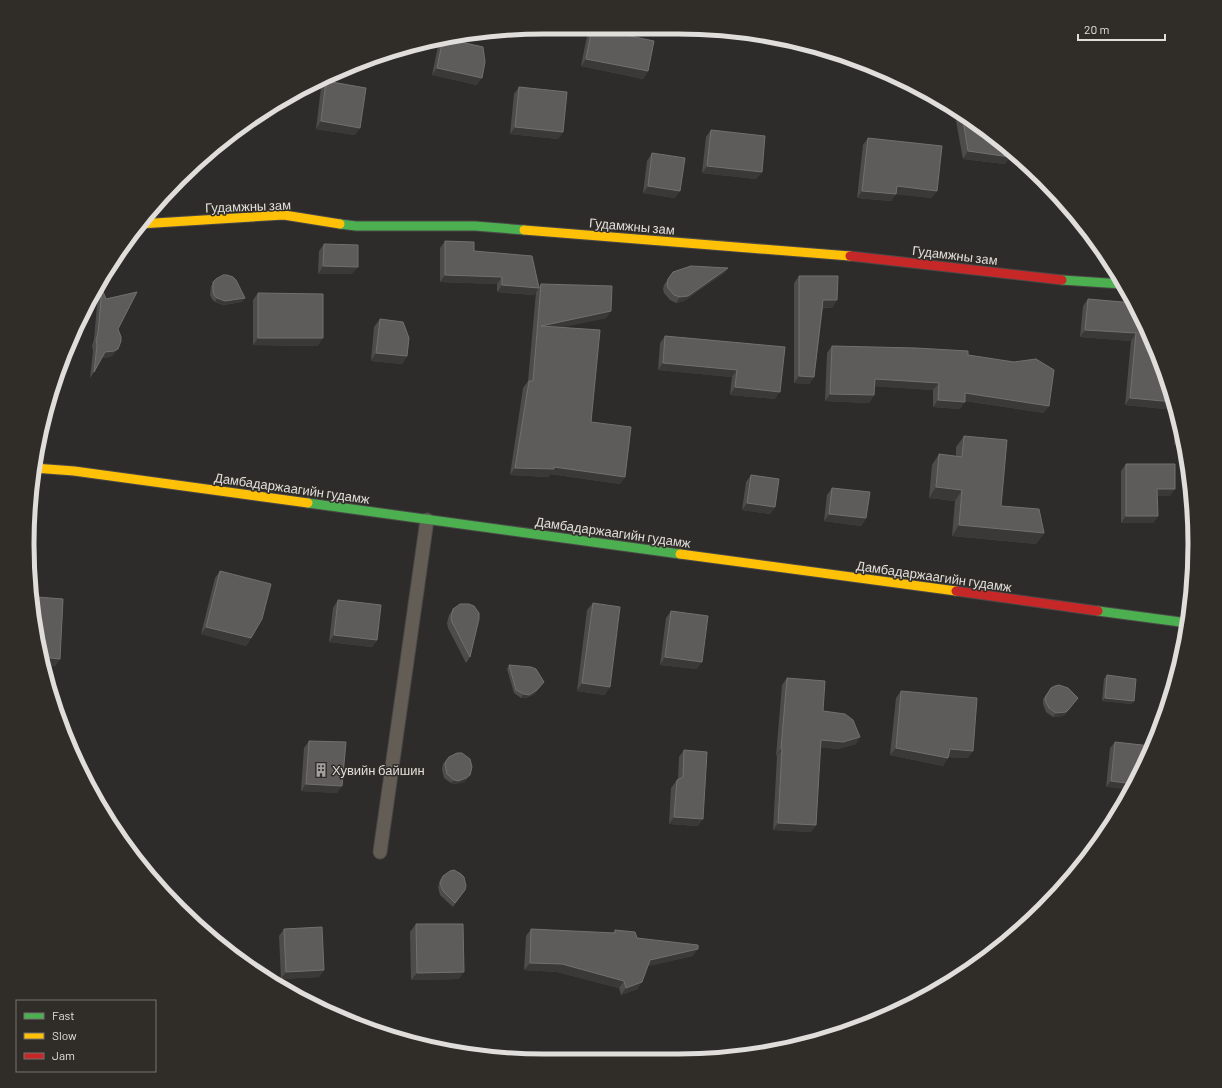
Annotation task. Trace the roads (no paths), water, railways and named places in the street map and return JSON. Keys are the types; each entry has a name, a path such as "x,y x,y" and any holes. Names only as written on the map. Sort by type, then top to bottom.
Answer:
{"main road":[{"name":"Гудамжны зам","path":"148,223 284,215 356,226 475,226 872,258 1069,281 1117,284"},
{"name":"Дамбадаржаагийн гудамж","path":"40,468 74,471 1182,622"}],"lane":[{"path":"380,852 427,520"}],"place":[{"name":"Хувийн байшин","path":"321,770"}]}
